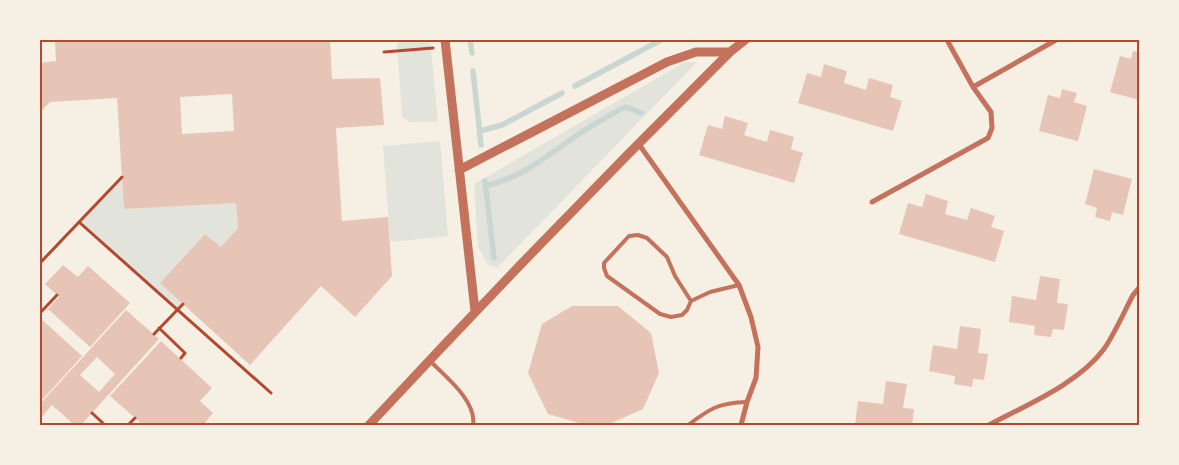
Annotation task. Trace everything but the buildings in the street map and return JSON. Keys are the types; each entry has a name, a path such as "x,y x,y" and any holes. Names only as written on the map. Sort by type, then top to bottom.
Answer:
{"street":[{"path":"369,425 475,311 638,143 730,52 745,40"},
{"path":"872,202 988,138 992,128 991,112 972,87 947,40"},
{"path":"972,87 1056,40"},
{"path":"445,43 475,311"},
{"path":"459,170 667,62 696,52 730,52"},
{"path":"638,143 739,284 751,317 758,347 756,378 741,425"},
{"path":"988,425 1061,386 1087,368 1104,348 1139,288"}],"lane":[{"path":"691,301 675,276 667,257 647,238 638,235 629,236 604,263 607,276 660,314 671,317 682,316 688,310 691,301 710,292 739,284"},
{"path":"429,360 465,397 474,419 472,425"},
{"path":"688,425 718,406 728,403 747,402"}],"path":[{"path":"384,52 445,43"},
{"path":"40,263 122,177"},
{"path":"79,222 271,394"},
{"path":"40,313 57,295"},
{"path":"154,334 183,304"},
{"path":"159,328 185,353 180,358"},
{"path":"92,413 105,425"},
{"path":"128,425 134,418"}],"shaded area":[{"path":"397,40 430,40 438,122 410,122 402,117"},
{"path":"685,62 697,62 497,268 488,265 478,247 474,184"},
{"path":"440,141 448,236 390,242 383,146"},
{"path":"122,177 124,209 236,203 238,228 221,247 205,234 160,283 183,304 178,309 79,222"}],"waterway":[{"path":"470,40 472,53"},
{"path":"575,86 661,40"},
{"path":"473,71 481,145"},
{"path":"480,131 502,125 562,93"},
{"path":"486,186 522,172 619,110 626,107 641,113"},
{"path":"485,181 494,258"}]}
